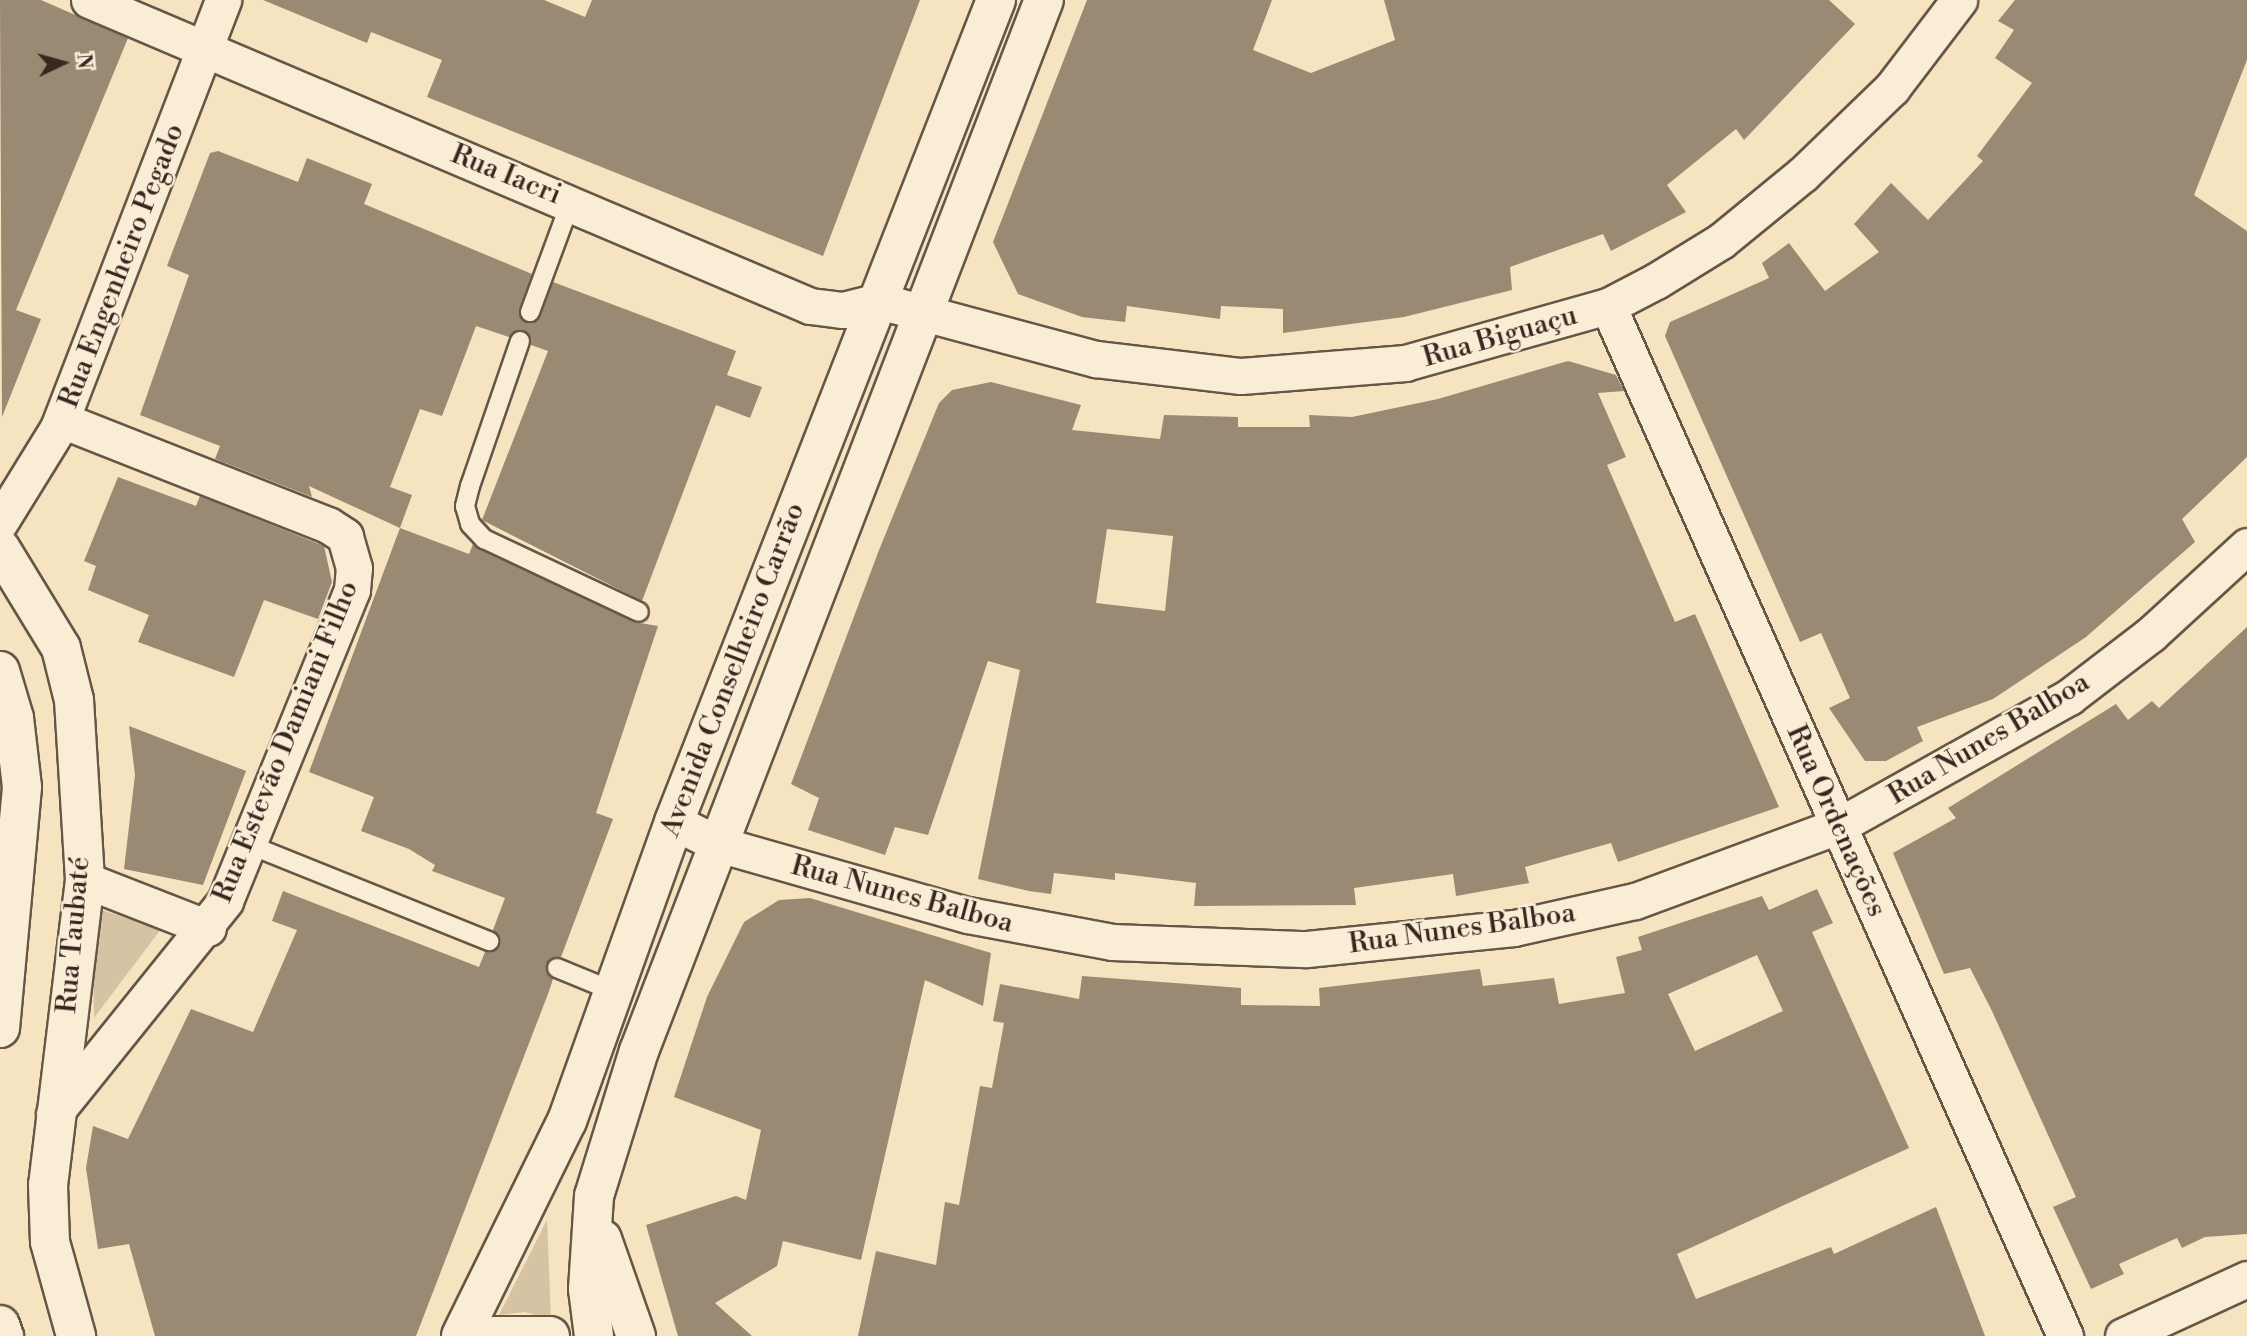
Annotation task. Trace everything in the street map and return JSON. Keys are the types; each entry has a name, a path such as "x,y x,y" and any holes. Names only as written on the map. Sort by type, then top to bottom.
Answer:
{"main road":[{"name":"Avenida Conselheiro Carrão","path":"461,1336 567,1121 674,822 879,301 992,1"},
{"name":"Avenida Conselheiro Carrão","path":"594,1336 588,1289 594,1196 639,1051 929,312 1040,10"},
{"name":"Rua Taubaté","path":"0,548 61,648 71,687 85,880 54,1114 50,1242 63,1307 76,1336"},
{"path":"0,671 22,787 0,1028"},
{"path":"594,1196 607,1265 636,1336"},
{"path":"0,1325 4,1336"},
{"path":"494,1336 550,1336"}],"street":[{"name":"Rua Iacri","path":"89,0 570,201 810,306 842,310 879,301 929,312"},
{"name":"Rua Engenheiro Pegado","path":"0,522 62,420 206,51 223,0"},
{"name":"Rua Biguaçu","path":"929,312 1096,359 1241,376 1405,363 1608,306 1721,241 1803,174 1892,88 1959,0"},
{"path":"992,1 1040,10"},
{"name":"Rua Ordenações","path":"1608,306 2065,1336"},
{"name":"Rua Estevão Damiani Filho","path":"54,1114 208,928 250,845 352,590 353,551 328,525 62,420"},
{"name":"Rua Nunes Balboa","path":"674,822 718,844 1044,932 1203,948 1307,949 1514,928 1634,901 1838,826 2069,697 2151,634 2247,545"},
{"path":"85,880 208,928"},
{"path":"2123,1336 2247,1279"}],"lane":[{"path":"530,312 570,201"},
{"path":"520,341 470,486 465,506 470,524 484,539 639,612"},
{"path":"250,845 489,941"},
{"path":"557,968 613,991"}],"shaded area":[{"path":"92,907 161,929 94,1018"},
{"path":"547,1220 551,1320 525,1312 499,1315"}],"building":[{"path":"0,0 41,0 128,38 16,310 41,319 2,417"},
{"path":"263,0 544,0 585,17 592,0 920,0 823,256 427,97 442,60 371,32 367,43"},
{"path":"1087,0 1272,0 1253,50 1311,73 1395,40 1384,0 1829,0 1855,24 1744,140 1736,129 1667,185 1686,212 1611,251 1603,234 1510,267 1512,290 1404,317 1283,333 1283,309 1221,306 1220,319 1127,306 1125,322 1082,317 1018,294 993,242"},
{"path":"2015,0 2247,0 2247,60 2194,195 2247,231 2247,457 2182,519 2195,542 2086,637 1993,699 1917,727 1923,741 1886,761 1865,761 1829,708 1850,698 1821,633 1800,642 1665,336 1670,322 1769,278 1762,263 1789,243 1825,291 1879,252 1854,224 1891,183 1928,220 1983,161 1977,156 2032,83 1995,58 2014,30 1998,21"},
{"path":"218,151 298,182 307,158 372,184 364,204 532,274 519,309 525,322 540,317 553,282 736,351 727,375 762,387 750,418 716,405 642,601 482,520 548,351 531,345 524,331 509,337 476,326 442,416 420,409 390,487 412,495 400,528 309,486 312,497 215,459 220,446 140,415 189,275 167,266 210,153"},
{"path":"1568,361 1616,375 1624,391 1598,393 1626,457 1607,465 1675,622 1695,614 1779,807 1618,862 1611,843 1525,867 1529,883 1456,896 1453,874 1354,888 1356,905 1194,906 1196,883 1115,873 1115,880 1054,873 1051,894 1029,891 978,879 1020,670 988,661 928,835 895,827 885,855 808,830 819,798 791,784 879,550 939,403 952,390 991,382 1081,405 1072,430 1160,439 1164,415 1238,417 1238,427 1310,427 1309,415 1352,417 1438,399","holes":["1107,529 1173,536 1165,611 1096,603"]},
{"path":"118,477 196,506 200,496 324,546 332,582 318,619 264,600 234,677 138,642 149,615 88,590 96,566 84,561"},
{"path":"400,528 469,554 473,544 634,622 658,626 596,813 613,819 561,957 546,964 553,979 548,994 416,1336 155,1336 129,1244 98,1249 86,1168 93,1126 128,1139 191,1009 253,1032 297,930 272,921 283,891 479,967 485,952 500,945 493,930 505,898 432,871 435,865 409,849 361,831 374,797 309,772"},
{"path":"2247,627 2247,1234 2205,1237 2182,1248 2177,1238 2119,1264 2124,1274 2091,1289 2053,1207 2076,1197 1992,1011 1970,968 1944,974 1893,853 1956,818 1948,808 2116,704 2128,720 2152,701 2159,708"},
{"path":"129,726 246,771 203,885 124,869 135,775"},
{"path":"1817,889 1833,923 1812,932 1909,1148 1677,1254 1696,1299 1831,1247 1834,1254 1936,1207 1985,1336 858,1336 876,1251 936,1265 945,1202 959,1205 980,1086 992,1088 1004,1023 993,1021 1000,984 1079,999 1082,976 1241,988 1241,1005 1320,1006 1319,988 1480,969 1483,986 1554,978 1559,1004 1625,993 1616,957 1642,950 1638,937 1762,896 1769,910","holes":["1757,955 1783,1011 1695,1051 1668,994"]},
{"path":"810,898 991,953 983,1006 925,980 861,1260 783,1241 777,1266 715,1303 752,1336 678,1336 646,1225 736,1196 746,1200 761,1130 674,1097 707,997 744,922 779,900"}]}
